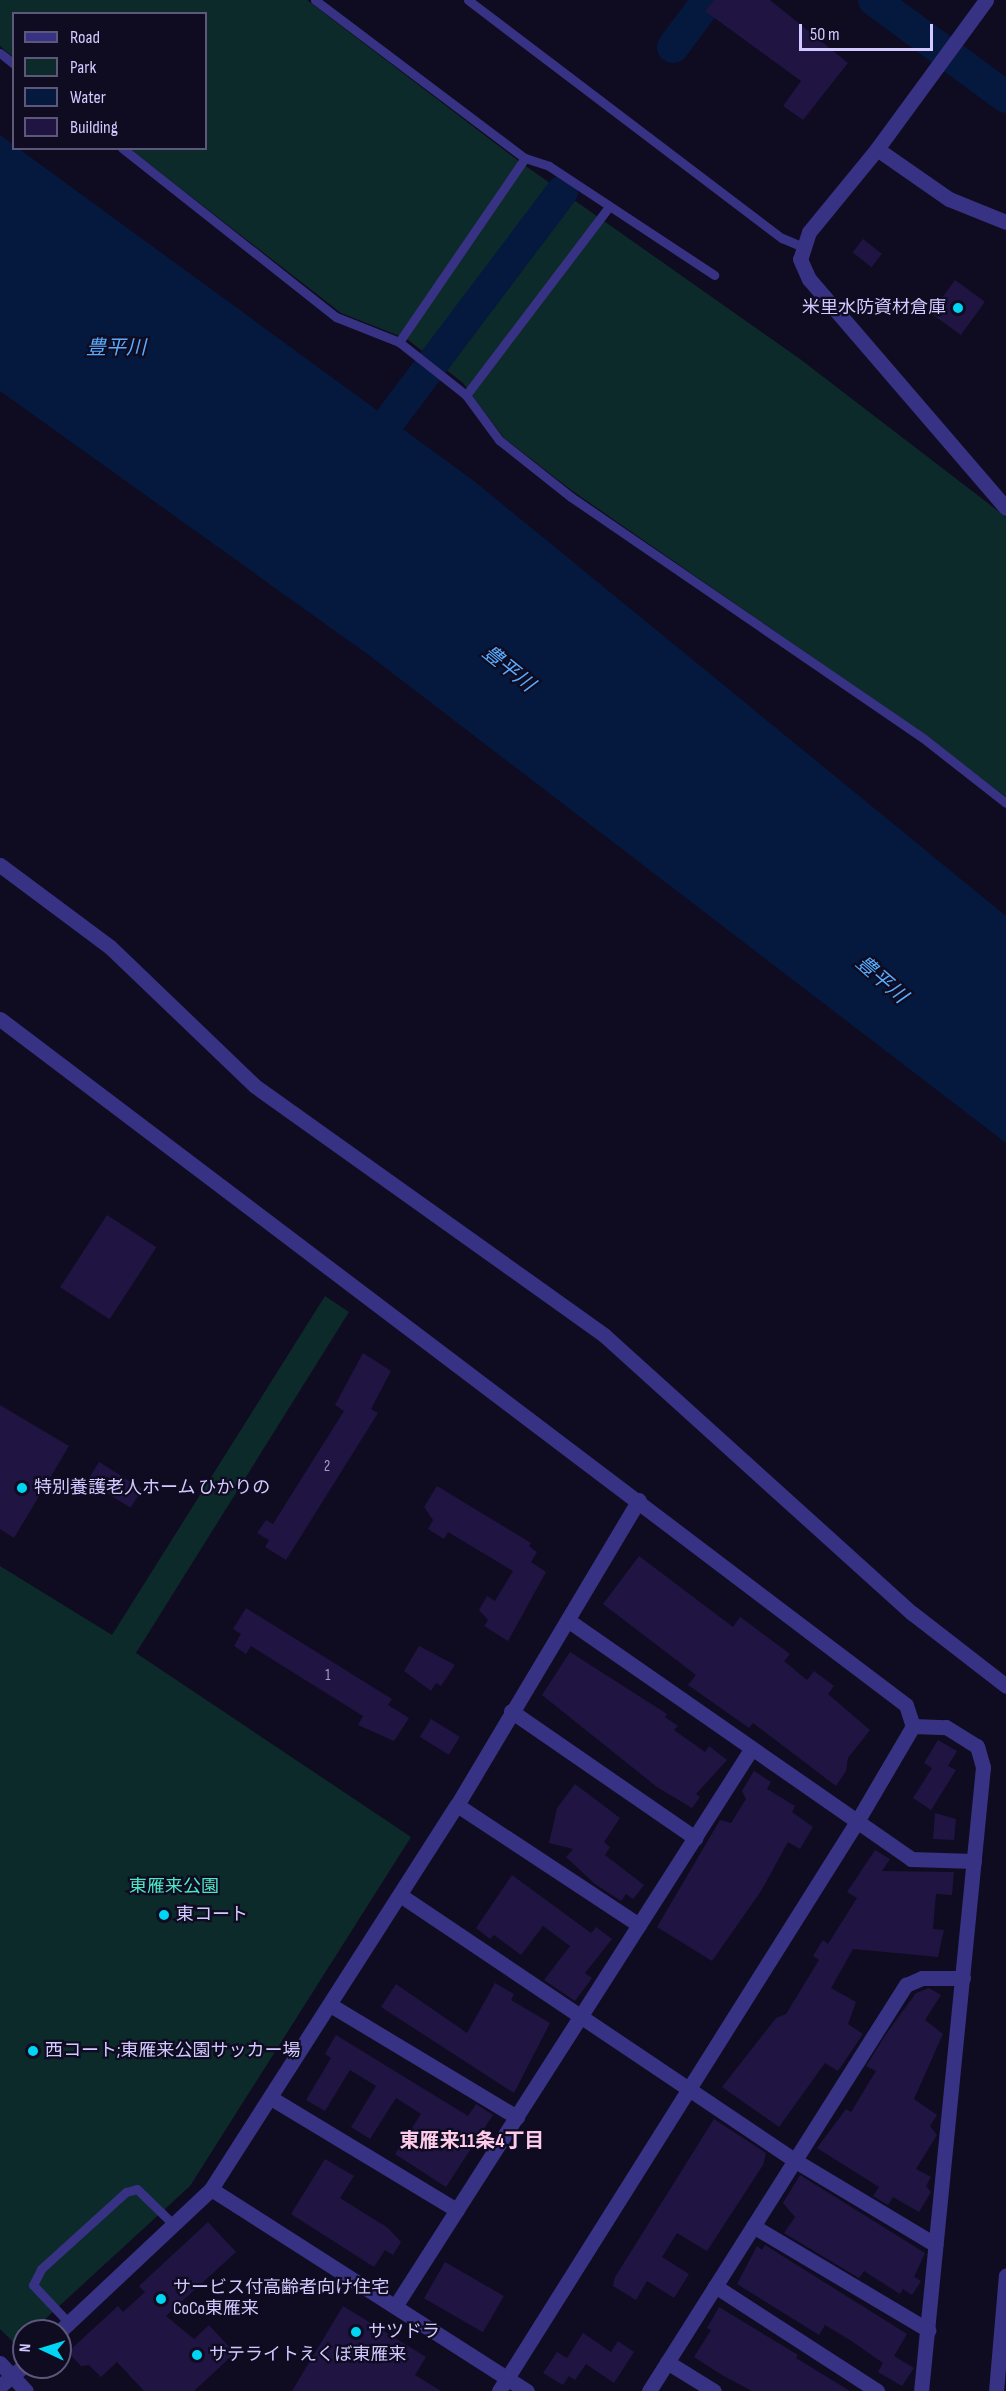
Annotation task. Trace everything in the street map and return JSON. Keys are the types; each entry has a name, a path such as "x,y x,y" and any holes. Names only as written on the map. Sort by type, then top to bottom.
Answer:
{"street":[{"path":"986,0 922,84 877,149 808,232 800,259 809,279 1006,508"},
{"path":"877,149 949,199 1006,222"},
{"path":"0,865 110,947 255,1086 603,1335 912,1613 1006,1686"},
{"path":"0,1019 351,1289 639,1500 906,1705 913,1726 856,1823 503,2385"},
{"path":"72,2320 211,2189 332,2006 457,1805 511,1712 569,1621 639,1500"},
{"path":"569,1621 750,1751 911,1859 974,1861"},
{"path":"511,1712 695,1838"},
{"path":"913,1726 946,1727 977,1746 983,1767 921,2391"},
{"path":"396,2305 750,1751"},
{"path":"457,1805 639,1925"},
{"path":"400,1895 579,2019 794,2160 936,2245"},
{"path":"649,2391 906,1985 922,1978 963,1978"},
{"path":"332,2006 517,2116"},
{"path":"271,2098 457,2210"},
{"path":"211,2189 396,2305 503,2385 527,2391"},
{"path":"753,2226 927,2330"},
{"path":"996,2391 1006,2275"},
{"path":"715,2286 877,2391"},
{"path":"667,2362 714,2391"},
{"path":"0,2363 26,2391"},
{"path":"0,2386 11,2375"}],"lane":[{"path":"315,0 525,158 549,166 608,207 626,214 714,275"},
{"path":"468,0 782,238 803,247"},
{"path":"0,53 12,62"},
{"path":"125,150 336,317 399,343 465,395 500,440 571,497 922,738 1006,803"},
{"path":"399,343 525,158"},
{"path":"465,395 608,207"},
{"path":"58,2319 33,2285 41,2269 126,2192 137,2189 174,2225"}],"green space":[{"path":"0,0 307,0 520,162 800,359 1006,517 1006,797 926,736 571,490 504,438 463,383 407,339 341,313 131,150 207,150 207,12 12,12 12,56 0,46"},
{"name":"東雁来公園","path":"325,1296 349,1312 136,1653 411,1837 190,2186 45,2319 12,2319 12,2341 0,2329 0,1566 112,1635"}],"water":[{"name":"豊平川","path":"0,135 12,144 12,150 21,150 474,481 1006,916 1006,1143 370,656 0,391"}],"building":[{"path":"714,0 770,0 848,63 803,120 783,106 801,81 705,11"},
{"path":"863,239 882,254 871,267 853,252"},
{"name":"米里水防資材倉庫","path":"955,280 985,302 961,335 931,313"},
{"path":"107,1215 156,1247 110,1319 60,1287"},
{"path":"363,1353 391,1371 371,1409 378,1413 286,1560 265,1547 269,1540 257,1533 266,1520 273,1524 344,1411 335,1405"},
{"name":"特別養護老人ホーム ひかりの","path":"0,1405 69,1446 14,1538 0,1529"},
{"path":"99,1462 142,1489 131,1508 87,1481"},
{"path":"437,1486 531,1543 529,1546 537,1552 531,1562 546,1572 508,1641 484,1626 488,1620 479,1610 487,1596 495,1601 513,1571 448,1532 444,1539 428,1529 433,1520 424,1507"},
{"path":"639,1556 733,1627 740,1617 747,1622 790,1654 784,1661 807,1680 814,1671 834,1686 828,1694 870,1730 848,1758 846,1771 836,1786 753,1723 749,1728 688,1685 696,1675 603,1604"},
{"path":"246,1608 392,1699 388,1705 409,1718 394,1741 358,1725 363,1716 251,1646 246,1654 234,1646 241,1634 233,1629"},
{"path":"419,1646 455,1665 441,1686 436,1683 431,1691 404,1671"},
{"path":"570,1652 667,1714 665,1717 678,1726 674,1730 705,1752 709,1746 727,1760 696,1794 700,1797 692,1808 657,1787 542,1695"},
{"path":"431,1719 460,1737 449,1755 420,1737"},
{"path":"938,1740 957,1751 948,1766 956,1770 931,1810 913,1798 932,1768 924,1763"},
{"path":"754,1771 771,1782 767,1789 795,1806 792,1812 813,1827 800,1849 788,1842 761,1891 712,1961 657,1927 720,1820 731,1823 746,1799 742,1791"},
{"path":"575,1784 620,1818 604,1842 610,1847 605,1855 644,1885 633,1899 626,1894 621,1901 595,1884 566,1857 573,1849 549,1843 557,1808"},
{"path":"935,1813 956,1819 954,1840 933,1839"},
{"path":"875,1850 890,1859 882,1871 954,1872 952,1895 936,1894 933,1929 944,1930 938,1957 853,1949 831,1988 856,2002 848,2024 863,2034 838,2071 825,2063 779,2127 722,2087 776,2018 786,2014 819,1960 813,1956 823,1940 828,1944 857,1898 847,1892"},
{"path":"512,1875 591,1933 596,1927 612,1939 585,1973 592,1978 575,2001 544,1980 570,1946 543,1926 521,1955 494,1935 490,1939 476,1928"},
{"path":"495,1983 514,1994 511,2000 550,2023 514,2093 381,2007 396,1984 467,2033"},
{"path":"929,1988 941,1995 925,2020 943,2034 914,2099 937,2115 930,2126 937,2135 916,2169 931,2177 926,2186 931,2192 919,2212 893,2197 888,2205 873,2196 879,2187 817,2148 846,2109 851,2112 876,2071 866,2066 886,2034 916,1993"},
{"path":"336,2035 468,2116 476,2104 493,2115 446,2187 395,2154 421,2114 396,2098 370,2139 351,2127 376,2086 350,2070 325,2111 306,2100 331,2058 325,2054"},
{"path":"714,2119 766,2153 763,2165 707,2251 677,2233 662,2257 689,2274 674,2298 647,2281 636,2300 613,2286 615,2277"},
{"path":"325,2159 354,2176 340,2198 388,2228 401,2242 393,2255 385,2250 374,2267 291,2214"},
{"path":"800,2175 925,2253 914,2277 921,2281 912,2295 903,2289 900,2294 864,2271 859,2278 784,2233 795,2217 783,2203"},
{"path":"208,2222 236,2252 166,2316 194,2339 209,2325 235,2353 194,2391 144,2391 117,2362 101,2377 89,2365 81,2366 72,2356 72,2348 118,2306 123,2312 145,2292 139,2286"},
{"path":"765,2245 907,2334 894,2356 914,2368 902,2386 878,2372 883,2363 850,2340 825,2325 819,2335 737,2284 757,2246 762,2250"},
{"path":"445,2262 504,2296 483,2332 424,2298"},
{"name":"サツドラ","path":"343,2306 426,2357 415,2375 441,2391 292,2391"},
{"path":"719,2307 798,2355 796,2358 850,2391 752,2391 722,2375 694,2357 711,2330 707,2328"},
{"path":"583,2333 611,2352 618,2341 634,2352 614,2383 586,2364 575,2380 569,2376 563,2385 543,2373 557,2352 567,2358"}],"waterway":[{"path":"673,47 708,0"},
{"path":"874,0 1006,97"},
{"path":"368,458 390,420 562,192"}],"place":[{"name":"米里水防資材倉庫","path":"958,308"},
{"name":"特別養護老人ホーム ひかりの","path":"22,1488"},
{"name":"東コート","path":"164,1915"},
{"name":"西コート;東雁来公園サッカー場","path":"33,2051"},
{"name":"サービス付高齢者向け住宅 CoCo東雁来","path":"161,2299"},
{"name":"サツドラ","path":"356,2332"},
{"name":"サテライトえくぼ東雁来","path":"197,2355"}],"district":[{"name":"東雁来11条4丁目","path":"472,2141"}]}
